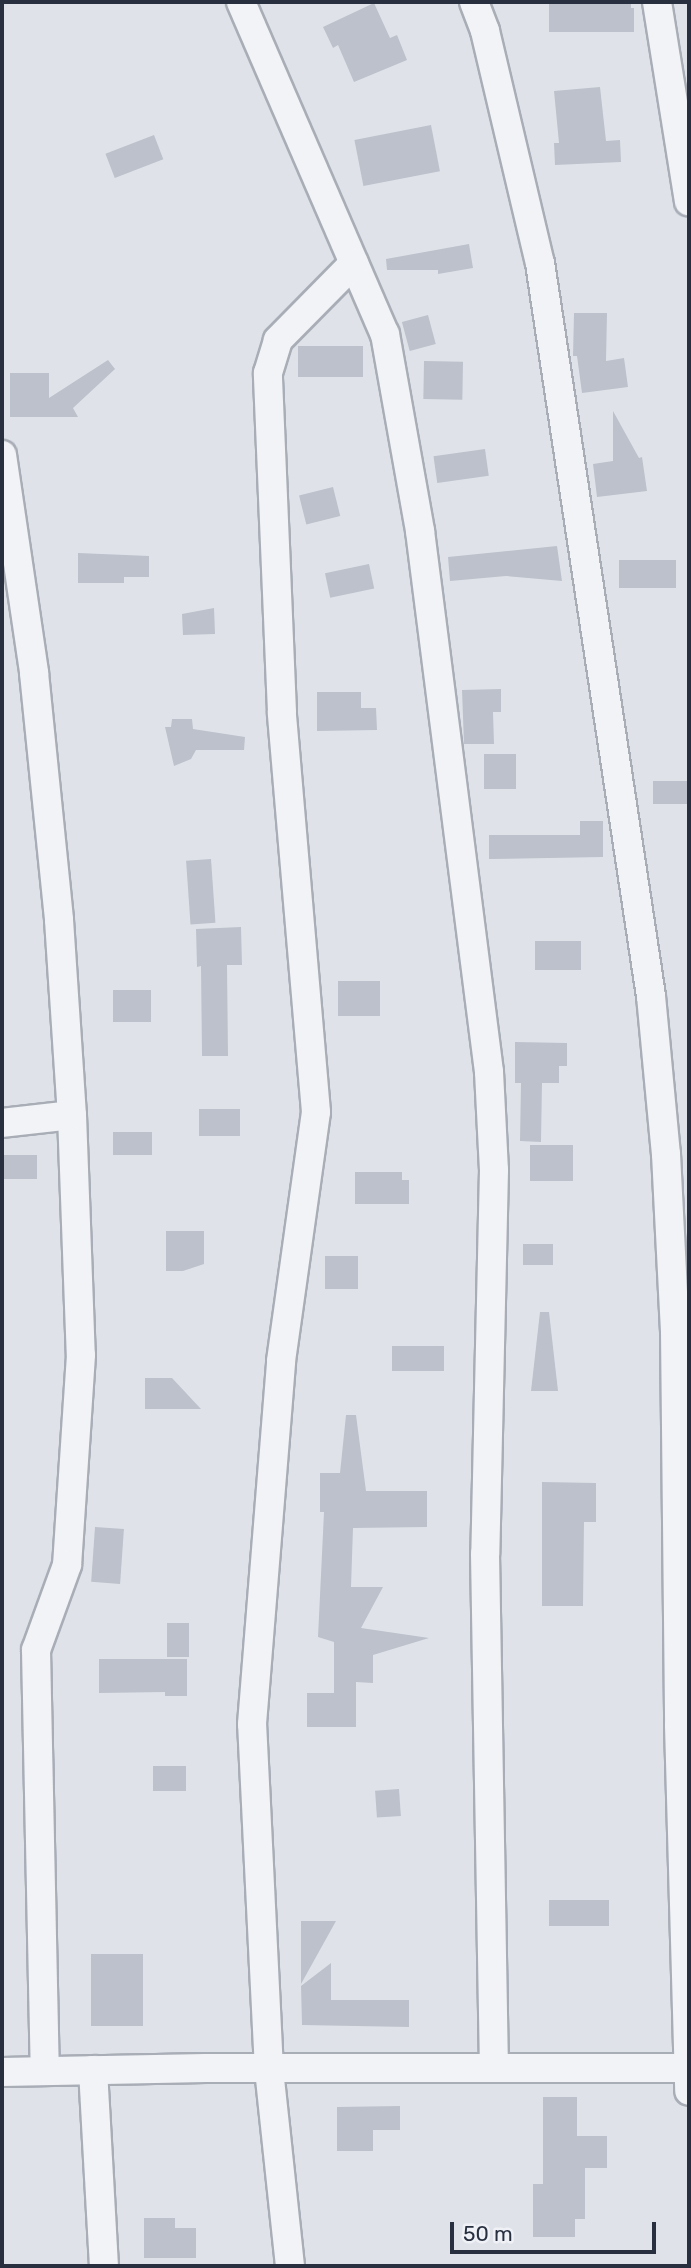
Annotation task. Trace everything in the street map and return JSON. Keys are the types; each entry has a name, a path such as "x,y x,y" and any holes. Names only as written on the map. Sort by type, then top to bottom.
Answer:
{"street":[{"path":"241,2 385,334 420,531 489,1072 494,1170 485,1554 494,2068"},
{"path":"2,2072 494,2068 689,2076 679,1725 675,1331 666,1154 651,996 540,263 485,31 474,2"},
{"path":"657,2 689,201"},
{"path":"290,2266 269,2070 252,1724 281,1361 316,1112 282,712 268,373 278,340 354,263"},
{"path":"2,455 34,673 59,920 72,1115 82,1355 67,1565 36,1650 46,2071"},
{"path":"2,1124 72,1115"},
{"path":"93,2070 104,2266"}],"building":[{"path":"549,2 631,2 631,8 634,8 634,32 549,32"},
{"path":"374,3 390,38 397,35 407,60 354,82 338,45 333,48 323,27"},
{"path":"600,87 606,141 620,140 621,162 555,165 554,143 559,143 554,91"},
{"path":"431,125 440,171 363,186 354,140"},
{"path":"154,135 163,159 115,178 105,154"},
{"path":"469,244 473,268 438,274 438,270 387,270 386,259"},
{"path":"574,313 607,313 606,361 624,358 628,387 582,393 577,356 573,356"},
{"path":"428,315 436,344 410,351 402,322"},
{"path":"298,346 363,346 363,377 298,377"},
{"path":"108,360 115,369 73,408 78,417 10,417 10,373 49,373 49,398"},
{"path":"424,361 463,362 462,400 423,399"},
{"path":"613,411 639,458 642,457 647,491 597,497 593,464 613,461"},
{"path":"485,449 489,476 437,483 434,456"},
{"path":"333,487 340,516 306,525 299,495"},
{"path":"557,546 562,581 506,576 450,581 448,557"},
{"path":"78,553 149,556 149,577 124,577 124,583 78,583"},
{"path":"619,560 676,560 676,588 619,588"},
{"path":"369,564 374,588 330,598 325,573"},
{"path":"214,608 215,634 183,635 182,614"},
{"path":"501,689 501,712 493,712 494,744 464,744 462,690"},
{"path":"317,692 361,692 361,708 376,708 377,730 317,731"},
{"path":"172,719 192,719 193,729 245,737 244,750 196,750 191,759 174,766 165,727 171,727"},
{"path":"484,754 516,754 516,789 484,789"},
{"path":"653,781 689,781 689,804 653,804"},
{"path":"580,821 603,821 603,857 489,859 489,835 580,835"},
{"path":"211,859 215,923 191,925 186,861"},
{"path":"241,927 242,965 227,965 228,1056 202,1056 201,966 197,967 196,929"},
{"path":"535,941 581,941 581,970 535,970"},
{"path":"338,981 380,981 380,1016 338,1016"},
{"path":"113,990 151,990 151,1022 113,1022"},
{"path":"515,1042 567,1043 567,1066 559,1066 559,1083 542,1083 541,1142 520,1141 521,1083 515,1083"},
{"path":"199,1109 240,1109 240,1136 199,1136"},
{"path":"113,1132 152,1132 152,1155 113,1155"},
{"path":"530,1145 573,1145 573,1181 530,1181"},
{"path":"2,1155 37,1155 37,1179 2,1179"},
{"path":"355,1172 402,1172 402,1180 409,1180 409,1204 355,1204"},
{"path":"166,1231 204,1231 204,1264 183,1271 166,1271"},
{"path":"523,1244 553,1244 553,1265 523,1265"},
{"path":"325,1256 358,1256 358,1289 325,1289"},
{"path":"540,1312 549,1312 558,1391 531,1391"},
{"path":"392,1346 444,1346 444,1371 392,1371"},
{"path":"145,1378 172,1378 201,1409 145,1409"},
{"path":"346,1415 356,1415 366,1491 427,1491 427,1527 353,1528 351,1587 383,1587 361,1628 429,1638 373,1655 373,1683 356,1682 356,1727 307,1727 307,1693 334,1693 334,1642 318,1637 324,1512 320,1512 320,1473 340,1473"},
{"path":"542,1482 596,1483 596,1522 584,1522 583,1606 542,1606"},
{"path":"95,1527 124,1529 120,1584 91,1582"},
{"path":"167,1623 189,1623 189,1657 167,1657"},
{"path":"99,1659 187,1659 187,1696 165,1696 165,1692 99,1693"},
{"path":"153,1766 186,1766 186,1791 153,1791"},
{"path":"399,1789 401,1816 377,1818 375,1791"},
{"path":"549,1900 609,1900 609,1926 549,1926"},
{"path":"301,1921 336,1921 301,1984"},
{"path":"91,1954 143,1954 143,2026 91,2026"},
{"path":"331,1963 331,2000 409,2000 409,2027 302,2025 301,1986"},
{"path":"543,2097 577,2097 577,2136 607,2136 607,2168 585,2168 585,2219 575,2219 575,2237 533,2237 533,2184 543,2184"},
{"path":"400,2106 400,2130 373,2130 373,2151 337,2151 337,2107"},
{"path":"144,2218 175,2218 175,2228 196,2228 196,2258 144,2258"}]}
